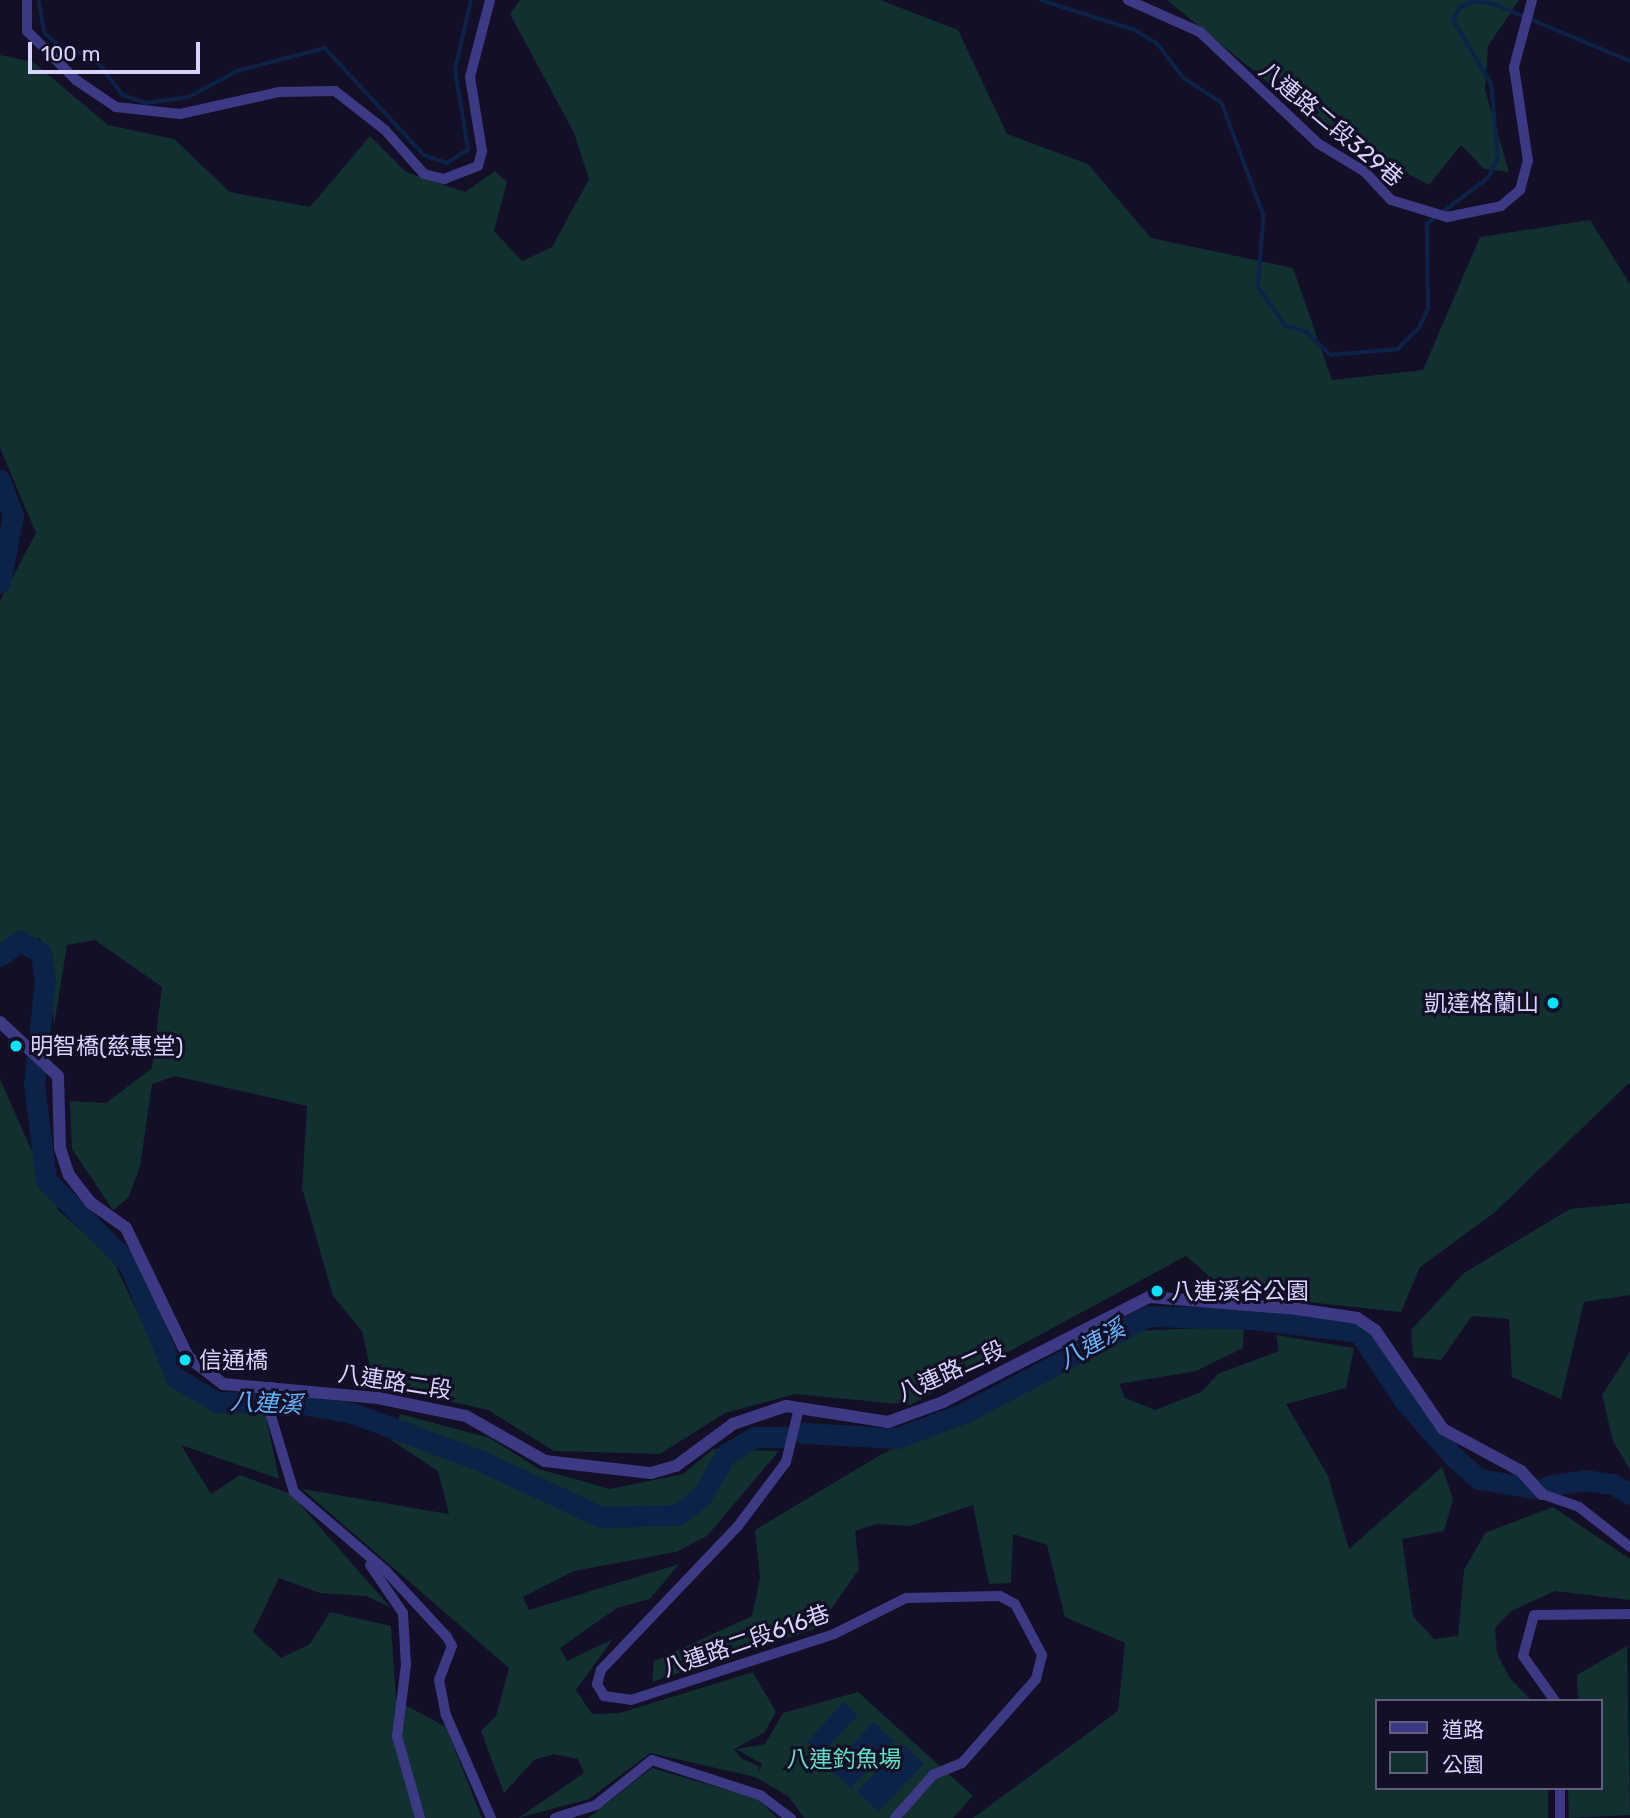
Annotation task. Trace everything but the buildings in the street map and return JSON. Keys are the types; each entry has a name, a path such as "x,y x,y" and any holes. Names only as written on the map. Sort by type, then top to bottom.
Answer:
{"street":[{"path":"27,0 27,31 76,80 116,107 180,114 279,92 335,91 369,116 424,174 444,179 478,166 482,151 470,77 490,0"},
{"name":"八連路二段329巷","path":"1128,0 1200,32 1319,144 1365,172 1391,200 1428,215 1447,217 1501,206 1520,190 1528,161 1514,67 1527,10"},
{"name":"八連路二段","path":"0,1022 58,1076 60,1147 69,1175 91,1203 126,1228 188,1357 223,1384 466,1416 545,1461 626,1475 676,1466 733,1424 786,1406 888,1422 943,1402 1149,1297 1332,1312 1375,1330 1443,1429 1521,1471 1542,1494 1579,1507 1630,1547"},
{"path":"272,1390 271,1416 294,1492 361,1554 385,1570 452,1646 439,1680 446,1714 491,1818"},
{"name":"八連路二段616巷","path":"799,1408 786,1462 738,1526 601,1670 597,1684 604,1696 631,1700 834,1634 906,1598 1000,1596 1015,1604 1042,1656 1036,1679 962,1763 933,1775 895,1818"},
{"path":"361,1554 403,1613 406,1665 397,1737 420,1818"},
{"path":"1554,1699 1523,1656 1523,1639 1534,1615 1630,1614"},
{"path":"555,1818 596,1805 652,1760 760,1795 791,1818"},
{"path":"1560,1790 1560,1818"}],"green space":[{"path":"520,0 880,0 958,30 1007,134 1088,164 1151,238 1293,268 1332,380 1423,370 1480,237 1590,220 1630,284 1630,1082 1494,1213 1420,1267 1401,1312 1205,1291 1208,1275 1186,1256 910,1405 795,1394 725,1413 660,1454 554,1451 488,1410 374,1384 362,1331 333,1296 302,1188 307,1106 175,1076 152,1084 140,1167 128,1198 113,1210 72,1149 70,1101 106,1103 152,1068 162,987 95,940 67,945 54,1026 49,951 39,938 0,957 0,601 36,533 0,448 0,55 33,62 108,125 174,139 230,192 310,207 370,136 406,172 465,192 495,171 507,182 494,231 522,261 552,247 589,179 574,133 510,14"},
{"path":"1167,0 1519,0 1488,46 1485,90 1509,172 1484,169 1461,145 1429,185 1326,130"},
{"path":"0,1079 58,1210 112,1258 161,1362 211,1410 265,1412 279,1479 181,1445 211,1494 240,1475 291,1494 391,1608 367,1596 320,1593 279,1578 253,1632 281,1658 310,1644 330,1612 391,1626 396,1700 446,1727 482,1818 0,1818"},
{"path":"1630,1203 1630,1295 1584,1302 1561,1399 1512,1377 1509,1319 1472,1316 1441,1360 1413,1357 1411,1330 1464,1273 1570,1209"},
{"path":"1244,1326 1243,1348 1196,1371 1119,1384 1125,1398 1155,1410 1201,1392 1218,1374 1279,1351 1276,1335 1354,1348 1346,1388 1286,1404 1328,1476 1349,1549 1442,1467 1453,1499 1444,1531 1402,1539 1413,1616 1434,1639 1458,1636 1464,1570 1485,1533 1553,1507 1630,1559 1630,1600 1555,1591 1511,1611 1495,1628 1497,1653 1509,1677 1530,1699 1374,1699 1374,1790 1548,1790 1548,1818 973,1818 1118,1711 1125,1643 1065,1617 1047,1545 1013,1534 1011,1583 989,1584 973,1505 911,1526 876,1524 855,1531 859,1569 818,1628 652,1682 654,1661 752,1616 760,1578 755,1530 882,1454 1137,1331"},
{"path":"1630,1352 1630,1470 1613,1441 1602,1395"},
{"name":"八連釣魚場","path":"400,1414 490,1438 539,1469 610,1489 683,1474 713,1449 779,1451 707,1536 676,1552 574,1571 523,1597 529,1610 679,1564 650,1599 617,1608 560,1648 567,1661 613,1639 576,1690 592,1714 620,1713 753,1672 776,1712 764,1733 734,1749 741,1758 759,1766 757,1774 762,1764 736,1749 765,1744 783,1713 858,1692 973,1796 953,1818 804,1818 789,1797 755,1777 650,1753 589,1799 518,1818 584,1773 578,1759 554,1754 534,1760 504,1793 481,1731 496,1716 509,1668 302,1489 449,1514 438,1471 391,1440"},
{"path":"1627,1646 1630,1815 1569,1818 1568,1790 1602,1790 1602,1699 1578,1699 1577,1675"},
{"path":"652,1768 758,1799 777,1818 588,1818"}],"water":[{"path":"844,1702 858,1715 820,1755 806,1742"},
{"path":"873,1722 894,1741 851,1788 830,1770"},
{"path":"903,1744 924,1764 878,1812 857,1791"}],"waterway":[{"path":"39,0 45,33 61,47 95,58 123,95 146,103 189,97 237,71 325,48 424,155 447,163 468,150 455,70 471,0"},
{"path":"1041,0 1135,30 1157,43 1184,78 1222,103 1264,216 1258,287 1285,325 1307,332 1331,355 1398,349 1419,328 1428,309 1427,224 1488,178 1498,158 1491,84 1453,20 1460,8 1474,1 1494,4 1630,61"},
{"name":"八連溪","path":"0,480 13,515 0,583"},
{"name":"八連溪","path":"0,956 20,941 41,953 45,980 34,1084 46,1180 129,1264 176,1378 217,1402 296,1403 352,1413 479,1460 601,1517 677,1515 701,1497 726,1454 754,1437 785,1437"},
{"name":"八連溪","path":"803,1433 897,1438 964,1413 1148,1316 1253,1319 1359,1332 1403,1399 1452,1455 1479,1479 1534,1488"},
{"name":"八連溪","path":"1548,1486 1584,1480 1613,1484 1630,1494"}],"place":[{"name":"凱達格蘭山","path":"1553,1003"},
{"name":"明智橋(慈惠堂)","path":"16,1046"},
{"name":"八連溪谷公園","path":"1157,1291"},
{"name":"信通橋","path":"185,1360"}]}
